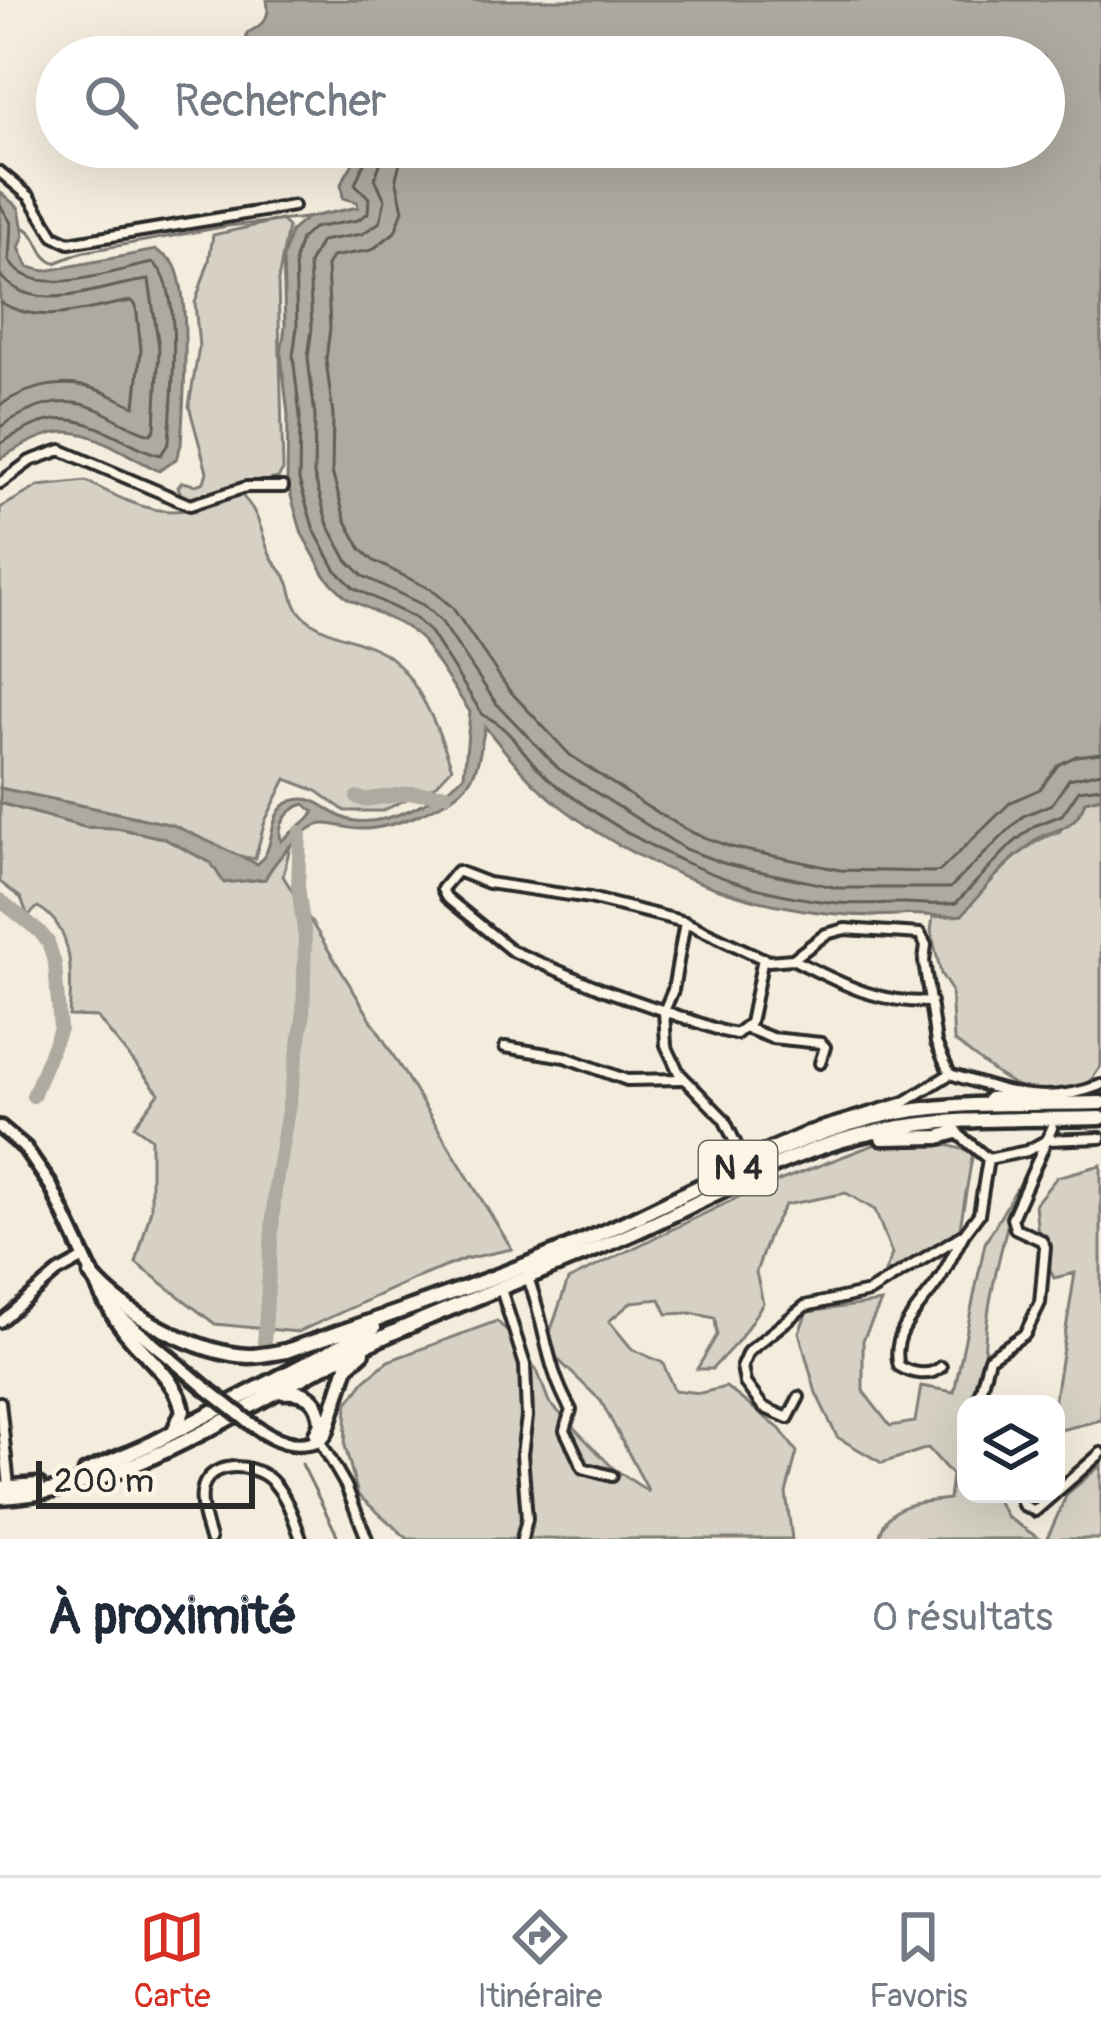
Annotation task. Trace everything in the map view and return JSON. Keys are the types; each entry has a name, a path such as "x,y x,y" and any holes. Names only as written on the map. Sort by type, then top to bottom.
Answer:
{"highway":[{"path":"962,1107 973,1101 1018,1096"},
{"name":"N 4","path":"3,1491 47,1491 115,1470 418,1322 502,1289 526,1271 599,1234 809,1137 878,1117 962,1107 1101,1103"},
{"path":"1049,1134 1101,1120"},
{"name":"N 4","path":"3,1491 92,1470 429,1301 640,1230 752,1173 828,1144 922,1124 1101,1120"},
{"path":"828,1144 956,1132"},
{"path":"91,1275 144,1356 181,1399 183,1412 174,1432"},
{"path":"117,1309 168,1332 237,1354 262,1354 286,1351 429,1301"},
{"path":"317,1437 326,1432 351,1360 418,1322"},
{"path":"144,1356 144,1337 168,1332"},
{"path":"276,1393 296,1391 311,1398 320,1414 317,1437"}],"main road":[{"path":"0,1127 38,1165 91,1275"},
{"path":"117,1309 206,1389 272,1438 302,1445 317,1437"}],"street":[{"path":"0,172 31,197 54,236 69,243 293,206"},
{"path":"0,483 30,461 61,450 190,505 246,487 283,487"},
{"path":"763,958 746,1028 736,1034 722,1031 512,951 446,897 444,883 463,870 488,883 590,898 685,922 763,958 793,959 869,996 900,1003 931,1002"},
{"path":"685,922 673,990 664,1011 666,1046 684,1079 724,1119 743,1159"},
{"path":"793,959 834,932 920,934 926,945 924,961 936,1043 950,1074 1018,1096 1070,1094 1101,1085"},
{"path":"746,1028 772,1038 821,1042 820,1063"},
{"path":"505,1047 565,1057 627,1080 684,1079"},
{"path":"612,1476 583,1468 565,1430 572,1410 549,1364 542,1317 526,1271 743,1159 808,1131 905,1102 950,1074"},
{"path":"956,1132 988,1159"},
{"path":"979,1395 989,1358 1025,1334 1040,1303 1045,1247 1041,1240 1015,1228 1012,1218 1049,1134"},
{"path":"988,1159 1027,1151 1049,1134 1101,1138"},
{"path":"941,1367 932,1373 908,1372 899,1366 896,1354 915,1307 939,1280 979,1214 988,1159"},
{"path":"799,1396 788,1418 763,1407 742,1376 748,1352 805,1306 869,1292 964,1234"},
{"path":"0,1322 43,1284 84,1258"},
{"path":"502,1289 525,1365 527,1538"},
{"path":"0,1402 3,1491"},
{"path":"317,1437 346,1486 367,1539"},
{"path":"1065,1485 1101,1453"},
{"path":"210,1539 202,1506 206,1479 215,1471 234,1467 265,1475 275,1484 301,1539"}],"shaded area":[{"path":"281,220 288,227 278,281 283,470 278,478 183,499 178,487 182,482 204,482 207,472 189,406 199,347 195,303 213,235"},
{"path":"86,481 127,501 161,510 196,508 239,493 254,512 297,608 315,625 376,649 398,665 427,707 452,768 436,785 382,811 345,811 317,791 286,779 265,821 255,859 233,855 137,817 0,788 0,508 39,486"},
{"path":"1101,797 1101,1066 1087,1086 1029,1090 1001,1077 954,1041 951,990 941,974 931,931 933,917 962,915 1019,854 1058,833 1084,801"},
{"path":"0,803 84,827 163,838 211,863 265,879 276,858 290,847 283,876 512,1249 465,1259 298,1332 215,1324 136,1263 151,1209 151,1138 134,1126 159,1093 97,1017 69,1016 70,971 59,927 38,907 28,916 21,898 0,882"},
{"path":"928,1140 973,1152 959,1233 881,1283 892,1254 875,1210 846,1193 785,1205 756,1272 763,1303 739,1340 712,1369 697,1369 717,1335 715,1318 667,1314 660,1299 632,1302 609,1321 632,1349 663,1363 674,1390 701,1393 726,1387 780,1429 797,1452 786,1493 792,1539 408,1539 358,1495 345,1446 347,1404 365,1380 388,1361 497,1321 522,1347 549,1402 613,1468 649,1492 601,1401 545,1347 568,1280 745,1194 873,1145"},
{"path":"1101,1165 1101,1420 1065,1429 1065,1395 1055,1395 1075,1273 1054,1278 1039,1246 1035,1204 1057,1177"},
{"path":"1017,1188 987,1321 985,1395 957,1395 957,1503 998,1503 1007,1517 1040,1539 879,1539 896,1511 949,1499 952,1475 928,1448 882,1463 837,1437 816,1393 799,1332 807,1312 881,1302 863,1340 863,1391 890,1426 915,1422 921,1386 954,1392 985,1243"},
{"path":"1101,1465 1101,1539 1047,1539 1067,1494"}],"water":[{"path":"267,0 1101,0 1101,797 1085,801 1069,824 1041,836 1014,858 962,915 946,916 804,910 756,900 661,867 576,818 533,782 485,727 473,774 450,799 389,825 361,829 315,826 287,849 265,879 224,883 211,863 163,838 84,827 0,803 0,788 173,825 257,864 268,849 278,813 292,801 307,799 344,818 374,821 425,803 464,775 470,712 422,640 408,628 347,598 326,577 302,534 287,482 288,415 281,354 283,258 291,231 306,218 358,207 357,202 343,198 341,184 350,168 1065,168 1065,36 247,36 268,12","holes":["305,804 314,812 281,841 288,813"]},
{"path":"0,192 19,208 24,236 19,248 28,267 45,271 156,250 172,261 185,322 181,445 176,459 159,471 97,439 64,432 25,444 0,459"}],"waterway":[{"path":"23,227 55,263 83,252 228,226 306,218"},
{"path":"357,797 446,794"},
{"path":"264,1343 275,1188 303,1020 300,832"},
{"path":"0,900 39,931 55,964 60,1029 33,1096"},
{"path":"302,1464 339,1539"}]}
